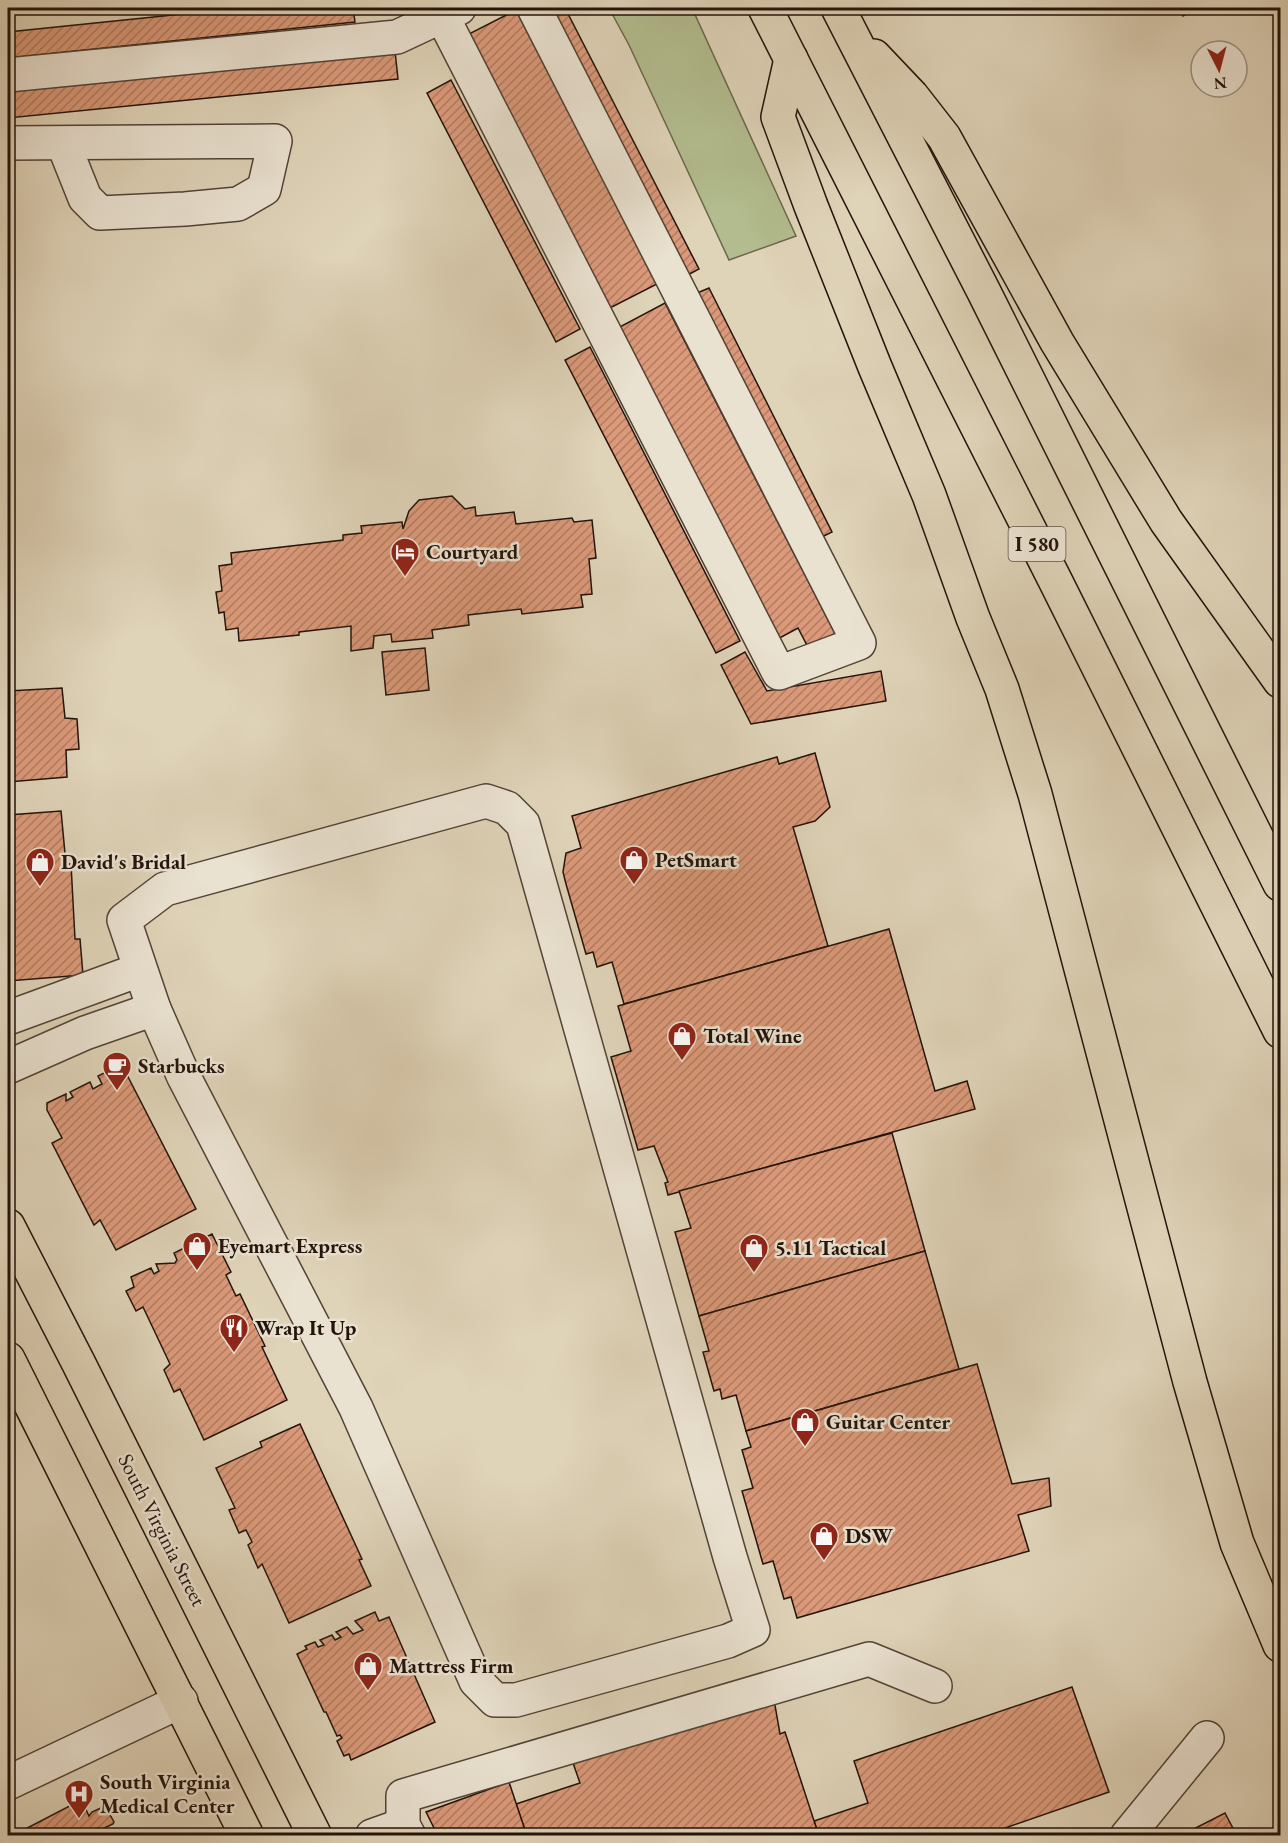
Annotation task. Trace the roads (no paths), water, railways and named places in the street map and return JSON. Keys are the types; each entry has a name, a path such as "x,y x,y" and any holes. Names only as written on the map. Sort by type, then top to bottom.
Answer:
{"main road":[{"name":"I 580","path":"765,8 1281,1031"},
{"path":"844,19 912,96 944,137 1057,342 1166,521 1281,681"},
{"path":"844,19 1281,884"},
{"path":"791,59 778,117 815,217 929,495 973,618 1002,689 1035,794 1190,1382 1237,1543 1281,1645"},
{"name":"South Virginia Street","path":"8,1226 315,1836"},
{"path":"8,1359 181,1701 240,1833"}],"lane":[{"path":"8,75 397,37 447,10 779,673 859,643 534,8"},
{"path":"8,143 275,141 264,189 238,204 100,213 85,198 63,143"},
{"path":"486,801 507,808 523,824 727,1546 753,1630 728,1641 516,1700 495,1700 476,1681 356,1408 184,1077 154,1009 124,921 165,889 486,801"},
{"path":"8,1018 139,970"},
{"path":"8,1067 85,1033 154,1009"},
{"path":"372,1836 406,1830 403,1796 869,1659 935,1686"},
{"path":"8,1783 181,1701"},
{"path":"1127,1836 1206,1738"}],"place":[{"name":"Courtyard","path":"405,578"},
{"name":"PetSmart","path":"634,886"},
{"name":"David's Bridal","path":"40,888"},
{"name":"Total Wine","path":"682,1062"},
{"name":"Starbucks","path":"117,1092"},
{"name":"Eyemart Express","path":"197,1272"},
{"name":"5.11 Tactical","path":"754,1274"},
{"name":"Wrap It Up","path":"234,1354"},
{"name":"Guitar Center","path":"805,1448"},
{"name":"DSW","path":"824,1562"},
{"name":"Mattress Firm","path":"368,1692"},
{"name":"South Virginia Medical Center","path":"79,1820"}]}
